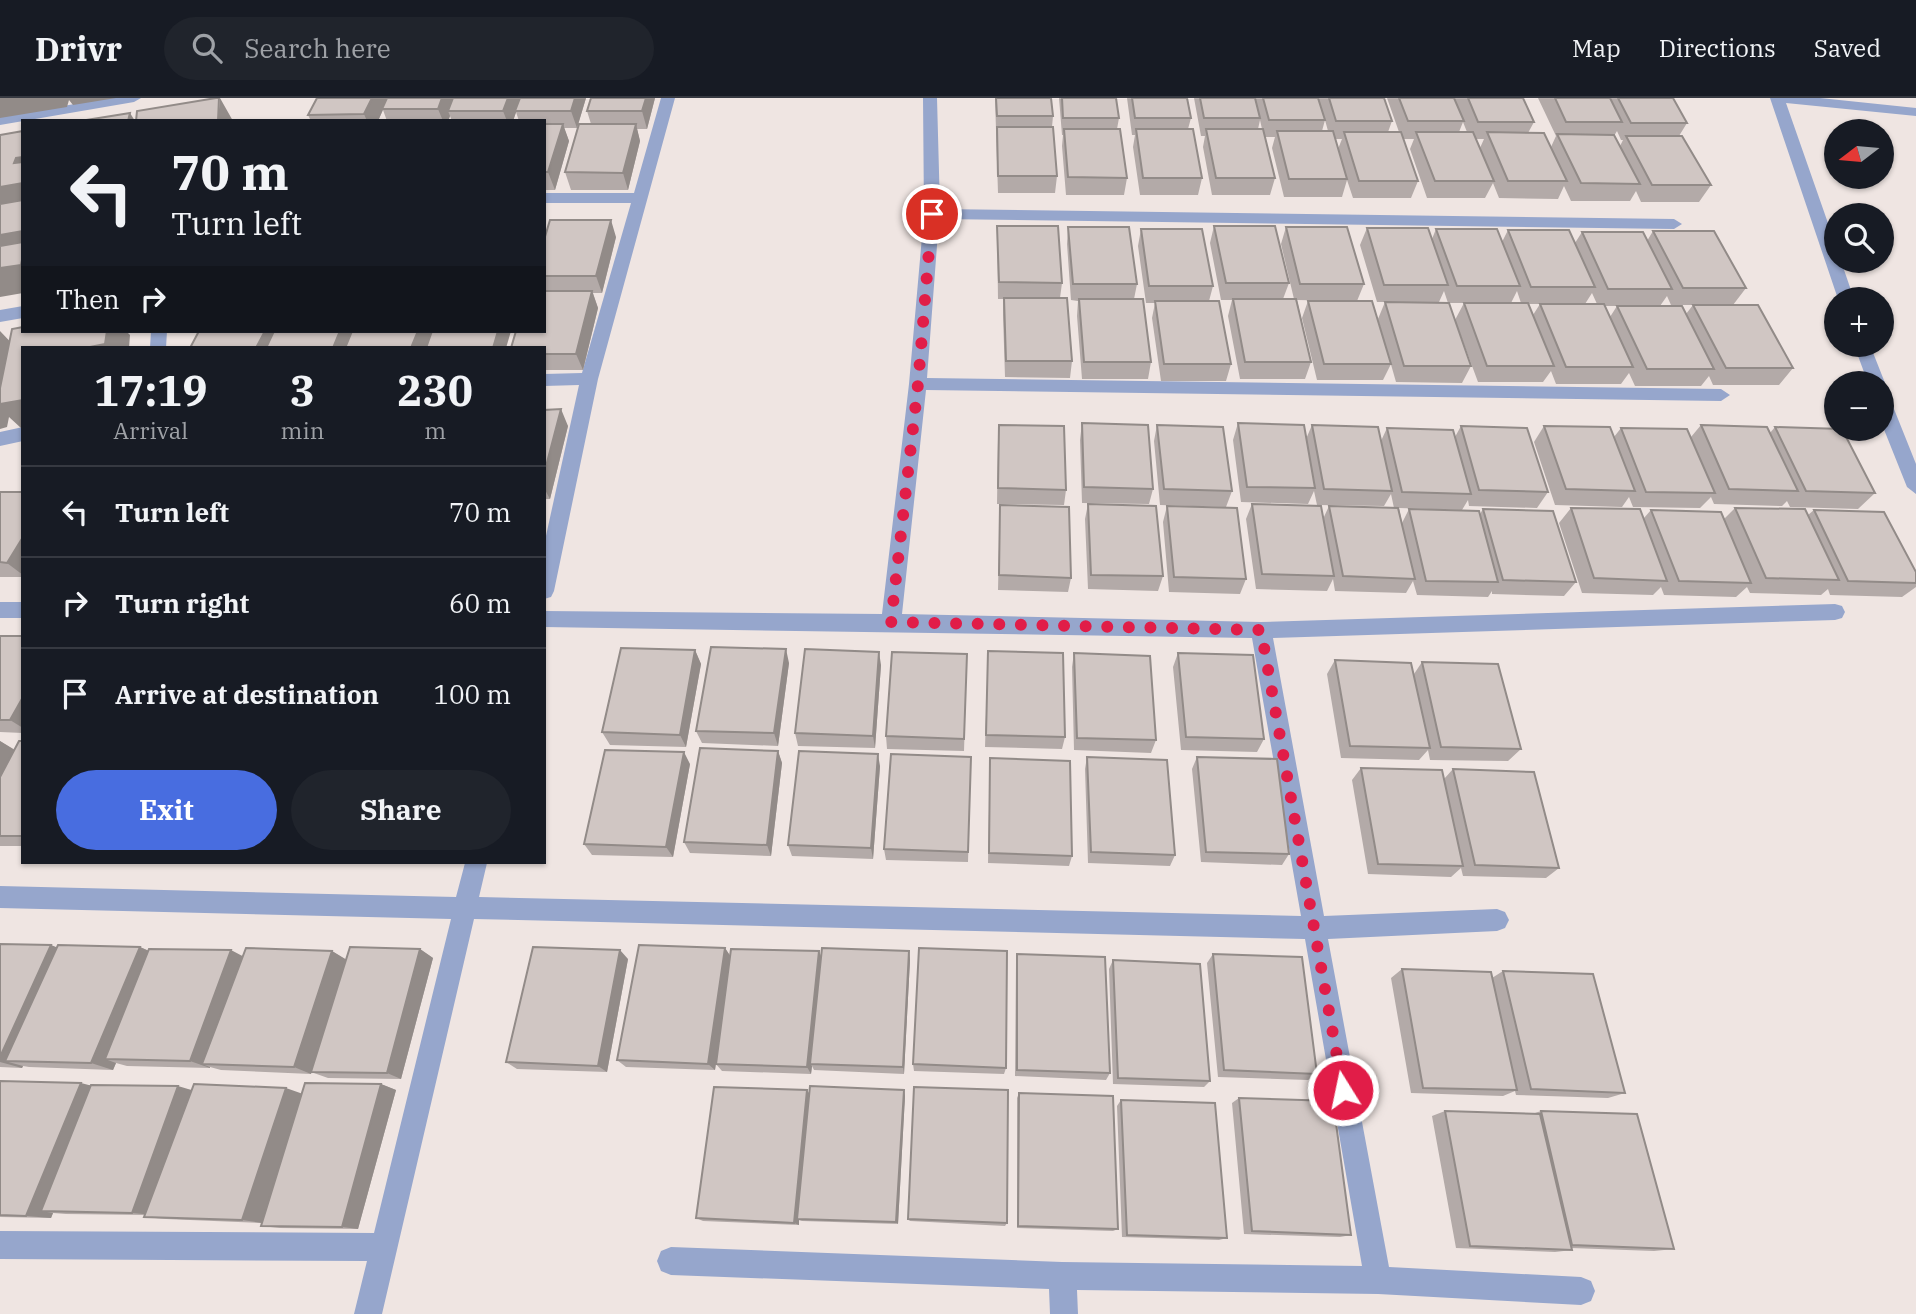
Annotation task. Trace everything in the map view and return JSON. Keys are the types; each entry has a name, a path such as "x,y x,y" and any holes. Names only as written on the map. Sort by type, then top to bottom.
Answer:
{"street":[{"path":"0,121 134,98"},
{"path":"546,581 589,379 668,98"},
{"path":"891,622 918,384 932,214 930,98"},
{"path":"1842,287 1777,98 1916,111"},
{"path":"546,198 641,198"},
{"path":"932,214 1674,224"},
{"path":"0,316 21,312"},
{"path":"546,380 589,379"},
{"path":"918,384 1721,395"},
{"path":"1894,432 1916,487"},
{"path":"0,439 21,434"},
{"path":"0,610 21,610"},
{"path":"546,619 891,622 1261,630 1835,612"},
{"path":"1261,630 1378,1280"},
{"path":"368,1314 476,864"},
{"path":"0,897 1314,928 1497,920"},
{"path":"0,1245 382,1247"},
{"path":"671,1261 1062,1276 1378,1280 1581,1292"},
{"path":"1062,1276 1063,1314"}],"building":[{"path":"219,98 218,119 136,119 137,111"},
{"path":"317,98 372,98 364,114 308,115"},
{"path":"387,98 442,98 438,109 382,109"},
{"path":"453,98 508,98 503,111 448,111"},
{"path":"520,98 575,98 571,111 515,111"},
{"path":"591,98 646,98 642,111 587,111"},
{"path":"996,98 1051,98 1053,116 997,116"},
{"path":"1062,98 1116,98 1119,118 1063,118"},
{"path":"1132,98 1187,98 1191,118 1135,118"},
{"path":"1200,98 1255,98 1260,118 1204,118"},
{"path":"1263,98 1318,98 1325,120 1269,120"},
{"path":"1329,98 1384,98 1392,121 1336,121"},
{"path":"1399,98 1454,98 1464,121 1408,121"},
{"path":"1468,98 1523,98 1534,122 1478,122"},
{"path":"1555,98 1610,98 1622,122 1566,122"},
{"path":"1618,98 1673,98 1687,123 1631,123"},
{"path":"130,113 128,119 92,119"},
{"path":"546,124 563,124 548,172"},
{"path":"579,124 636,124 623,173 565,172"},
{"path":"997,127 1053,127 1057,176 998,176"},
{"path":"1064,129 1120,129 1127,178 1068,177"},
{"path":"1136,129 1193,129 1202,178 1143,178"},
{"path":"1206,129 1263,129 1275,178 1216,178"},
{"path":"21,131 21,157 16,158 14,163 21,162 21,183 0,187 0,135"},
{"path":"1277,131 1333,131 1347,179 1289,179"},
{"path":"1344,132 1401,132 1418,181 1359,181"},
{"path":"1416,132 1473,132 1494,181 1435,181"},
{"path":"1487,132 1544,133 1567,181 1508,181"},
{"path":"1557,134 1614,135 1640,184 1581,183"},
{"path":"1626,136 1682,136 1711,185 1652,185"},
{"path":"21,200 21,231 0,235 0,204"},
{"path":"550,220 611,220 596,276 546,276 546,233"},
{"path":"997,226 1058,226 1062,283 999,282"},
{"path":"1214,226 1275,226 1289,283 1226,283"},
{"path":"1068,227 1129,227 1137,284 1073,284"},
{"path":"1286,227 1347,227 1364,284 1300,284"},
{"path":"1367,228 1428,228 1448,285 1384,285"},
{"path":"1141,229 1202,229 1213,286 1149,286"},
{"path":"1436,229 1497,229 1520,286 1457,286"},
{"path":"1508,230 1569,230 1595,287 1531,287"},
{"path":"1653,231 1714,231 1746,288 1683,288"},
{"path":"1582,232 1643,232 1672,289 1608,289"},
{"path":"21,242 21,265 0,268 0,246"},
{"path":"546,291 592,291 576,354 546,354 546,346 512,346 515,333 546,333"},
{"path":"1004,298 1067,298 1072,361 1006,361"},
{"path":"1079,299 1143,299 1151,362 1084,362"},
{"path":"1233,299 1296,299 1311,362 1245,362"},
{"path":"1155,301 1219,301 1231,364 1164,364"},
{"path":"1308,301 1372,301 1391,364 1324,364"},
{"path":"1385,302 1449,303 1471,366 1404,366"},
{"path":"1464,303 1528,303 1554,366 1487,366"},
{"path":"1540,304 1604,304 1633,367 1566,367"},
{"path":"1693,305 1758,305 1793,368 1726,368"},
{"path":"1617,306 1682,306 1714,369 1647,369"},
{"path":"21,327 21,333 107,333 105,344 95,346 21,346 21,400 0,404 0,388 12,329"},
{"path":"198,333 264,333 257,346 191,346"},
{"path":"273,333 339,333 334,346 267,346"},
{"path":"351,333 417,333 412,346 346,346"},
{"path":"431,333 497,333 494,346 427,346"},
{"path":"561,409 546,466 546,410"},
{"path":"1082,423 1148,425 1153,489 1084,487"},
{"path":"1238,423 1304,425 1315,488 1247,487"},
{"path":"999,425 1064,426 1066,490 998,488"},
{"path":"1157,425 1223,427 1232,491 1164,489"},
{"path":"1312,425 1378,427 1392,491 1324,489"},
{"path":"1701,425 1767,427 1798,491 1729,489"},
{"path":"1461,426 1527,428 1548,492 1479,490"},
{"path":"1544,426 1610,427 1635,491 1566,489"},
{"path":"1775,427 1824,428 1824,441 1848,441 1875,493 1806,491"},
{"path":"1387,428 1453,430 1471,494 1402,492"},
{"path":"1621,428 1687,429 1715,493 1646,492"},
{"path":"0,492 21,492 21,540 7,563 0,562"},
{"path":"1088,504 1156,506 1163,576 1091,575"},
{"path":"1252,504 1321,506 1334,576 1262,574"},
{"path":"1000,505 1069,507 1071,578 999,575"},
{"path":"1167,506 1237,508 1246,579 1174,577"},
{"path":"1329,506 1398,508 1415,579 1343,576"},
{"path":"1571,508 1640,509 1667,581 1594,578"},
{"path":"1735,508 1805,509 1839,580 1766,578"},
{"path":"1409,509 1479,511 1498,582 1426,581"},
{"path":"1483,509 1553,511 1576,582 1503,580"},
{"path":"1651,510 1721,512 1751,583 1679,581"},
{"path":"1814,510 1884,512 1916,572 1916,583 1848,581"},
{"path":"0,636 21,636 21,701 10,720 0,720"},
{"path":"711,647 786,649 774,733 696,731"},
{"path":"621,648 695,650 680,735 602,732"},
{"path":"805,649 879,652 873,736 795,733"},
{"path":"988,651 1063,653 1065,737 986,735"},
{"path":"892,652 967,654 964,739 886,736"},
{"path":"1074,653 1150,656 1156,740 1077,738"},
{"path":"1178,653 1253,655 1264,739 1186,737"},
{"path":"1335,660 1411,663 1430,748 1350,746"},
{"path":"1422,662 1498,664 1521,749 1441,747"},
{"path":"21,741 21,836 0,836 0,777"},
{"path":"700,748 778,751 767,845 684,842"},
{"path":"605,750 684,752 666,847 584,844"},
{"path":"799,751 878,754 871,848 788,845"},
{"path":"891,754 971,757 968,852 884,849"},
{"path":"1087,757 1167,760 1175,855 1091,852"},
{"path":"1197,757 1277,759 1289,854 1206,852"},
{"path":"990,758 1070,761 1072,856 989,853"},
{"path":"1361,768 1442,770 1463,866 1378,864"},
{"path":"1453,769 1534,772 1559,868 1475,865"},
{"path":"0,944 51,945 0,1057"},
{"path":"58,945 140,947 91,1063 5,1061"},
{"path":"639,945 725,948 708,1064 617,1060"},
{"path":"350,947 420,949 387,1073 311,1072"},
{"path":"533,947 620,950 598,1066 506,1062"},
{"path":"246,948 332,951 294,1067 202,1064"},
{"path":"822,948 909,951 903,1067 810,1064"},
{"path":"919,948 1007,951 1006,1068 913,1064"},
{"path":"149,949 231,950 190,1061 105,1059"},
{"path":"731,949 819,951 807,1067 716,1064"},
{"path":"1017,954 1105,957 1110,1073 1017,1070"},
{"path":"1213,954 1302,957 1317,1074 1224,1070"},
{"path":"1113,960 1200,964 1210,1081 1118,1078"},
{"path":"1402,969 1491,972 1517,1090 1423,1088"},
{"path":"1503,971 1593,974 1625,1093 1531,1089"},
{"path":"0,1081 81,1083 26,1216 0,1215"},
{"path":"305,1083 381,1084 342,1227 261,1226"},
{"path":"194,1084 286,1088 242,1220 144,1217"},
{"path":"91,1085 178,1086 132,1213 41,1211"},
{"path":"810,1086 904,1090 896,1222 797,1219"},
{"path":"714,1087 807,1090 794,1223 696,1218"},
{"path":"914,1087 1008,1090 1007,1223 908,1219"},
{"path":"1019,1093 1113,1096 1118,1229 1018,1226"},
{"path":"1239,1098 1333,1101 1351,1235 1252,1231"},
{"path":"1121,1100 1215,1103 1227,1238 1127,1235"},
{"path":"1445,1111 1540,1114 1572,1250 1470,1246"},
{"path":"1541,1111 1637,1114 1674,1249 1572,1245"}],"route":[{"path":"932,214 918,384 891,622 1261,630 1343,1090"}]}
